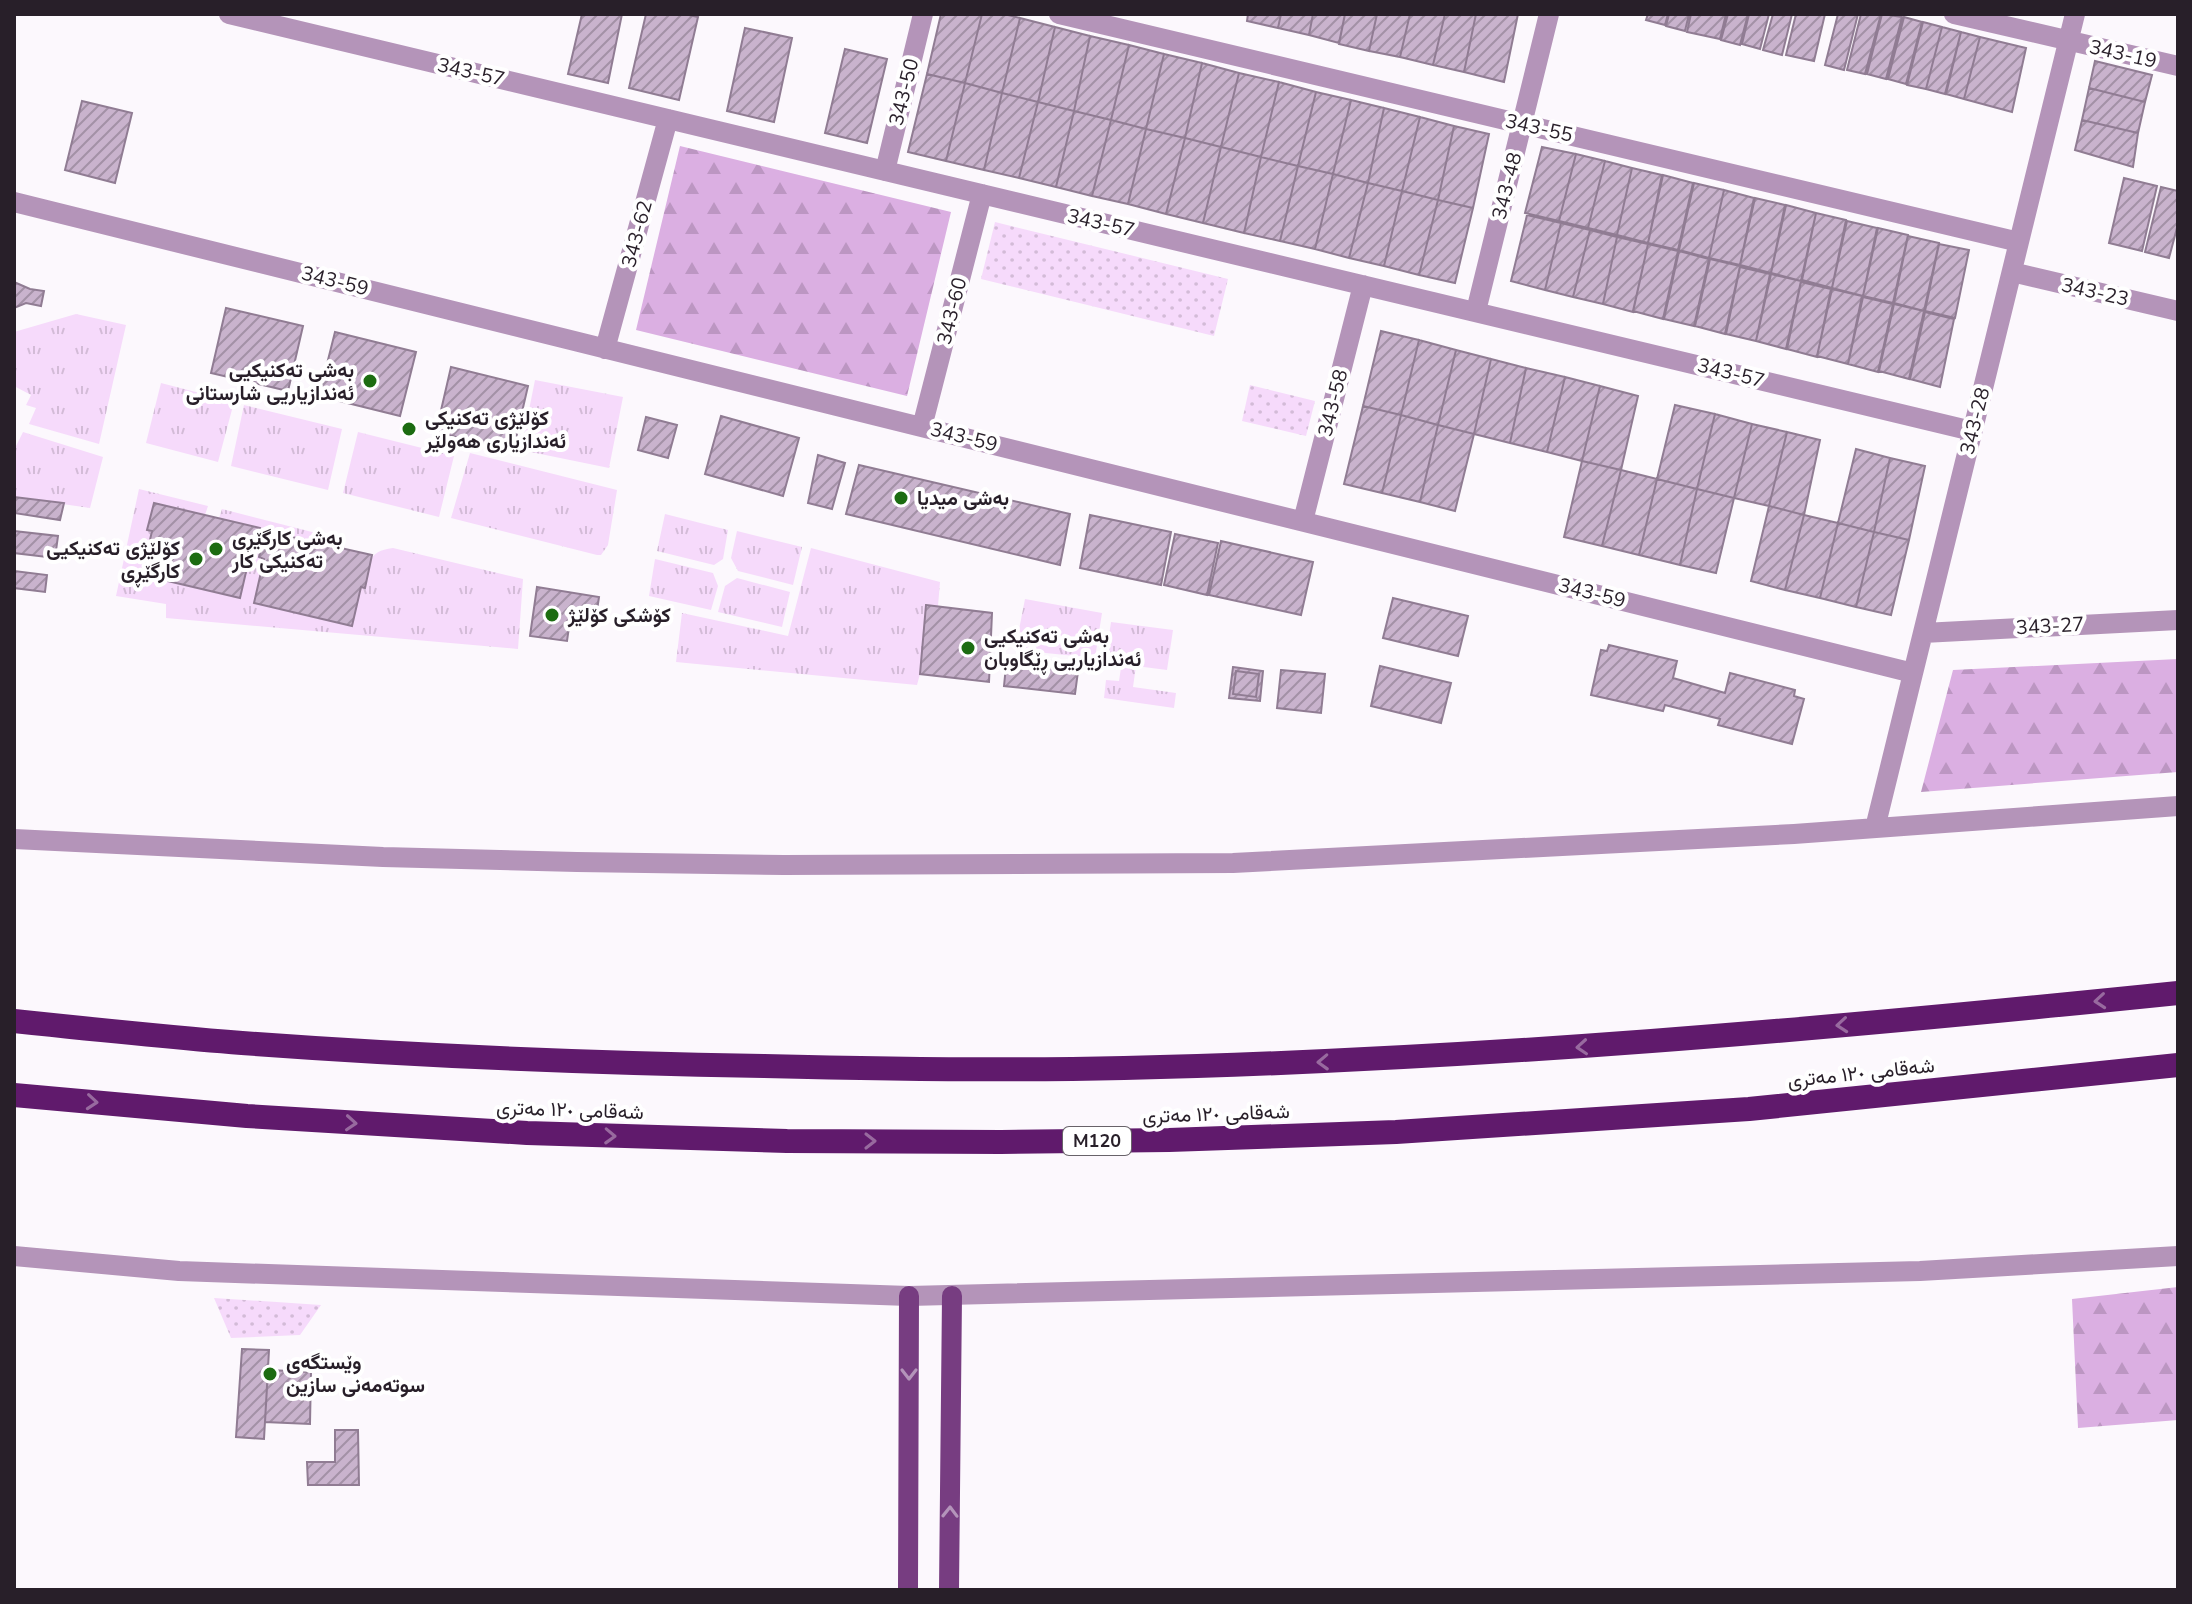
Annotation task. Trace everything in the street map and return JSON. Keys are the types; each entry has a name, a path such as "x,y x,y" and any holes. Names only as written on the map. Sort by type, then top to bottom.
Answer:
{"highway":[{"path":"14,1021 240,1043 614,1063 902,1069 1120,1068 1547,1050 2178,993"},
{"name":"شەقامی ١٢٠ مەتری","path":"14,1095 247,1116 527,1133 787,1141 1169,1140 1396,1132 1749,1109 2178,1065"}],"main road":[{"path":"908,1590 909,1296"},
{"path":"949,1590 952,1296"}],"street":[{"name":"343-57","path":"229,14 1972,431"},
{"name":"343-50","path":"885,171 923,14"},
{"name":"343-55","path":"1059,14 2019,242"},
{"name":"343-48","path":"1476,311 1549,14"},
{"name":"343-19","path":"1954,14 2178,66"},
{"name":"343-28","path":"1875,828 2075,14"},
{"name":"343-62","path":"605,349 668,119"},
{"name":"343-60","path":"922,427 982,194"},
{"name":"343-59","path":"14,202 1913,673"},
{"name":"343-23","path":"2012,272 2178,311"},
{"name":"343-58","path":"1303,521 1363,285"},
{"name":"343-27","path":"1923,633 2178,620"},
{"path":"14,839 383,857 562,862 784,865 1233,863 1875,828 2178,806"},
{"path":"14,1256 179,1271 952,1296 1920,1271 2178,1256"}],"green space":[{"path":"680,146 951,212 907,396 636,330"},
{"path":"995,222 1228,279 1214,336 981,279"},
{"path":"76,314 126,325 99,444 29,424 36,408 26,405 31,395 14,386 14,332"},
{"path":"535,380 623,397 609,468 521,450"},
{"path":"161,383 234,402 218,462 146,443"},
{"path":"1250,385 1315,401 1306,436 1242,421"},
{"path":"244,405 342,429 328,490 231,466"},
{"path":"23,432 103,457 90,508 14,497 14,446"},
{"path":"358,432 454,456 439,517 343,493"},
{"path":"470,453 617,490 608,545 601,555 451,518"},
{"path":"139,489 208,506 205,515 154,503 147,530 152,531 143,575 240,598 260,528 219,518 222,509 316,533 313,542 265,531 259,557 264,559 255,603 365,587 371,560 378,552 393,548 523,579 518,649 166,618 166,604 116,596"},
{"path":"665,514 728,530 723,559 714,565 657,551"},
{"path":"737,531 802,547 793,585 738,571 731,558"},
{"path":"811,548 940,582 938,606 926,605 917,685 676,662 682,613 788,636"},
{"path":"655,559 713,573 718,586 711,610 649,596"},
{"path":"737,578 790,592 782,627 718,612 725,586"},
{"path":"1025,599 1102,613 1095,658 1015,650"},
{"path":"1111,622 1173,630 1167,670 1136,666 1133,687 1176,693 1174,708 1104,698 1106,680 1119,681 1122,661 1106,657"},
{"path":"2178,659 2178,772 1921,792 1953,670"},
{"path":"2178,1287 2178,1420 2078,1428 2072,1299"},
{"path":"214,1298 321,1305 300,1335 231,1338"}],"building":[{"path":"582,14 622,14 608,83 568,74"},
{"path":"646,14 698,17 679,100 629,88"},
{"path":"941,14 982,14 965,83 927,74"},
{"path":"982,14 1020,18 1002,93 965,83"},
{"path":"1248,14 1281,14 1278,28 1247,21"},
{"path":"1281,14 1313,14 1309,35 1278,28"},
{"path":"1313,14 1345,14 1339,43 1309,35"},
{"path":"1345,14 1377,14 1369,51 1339,44"},
{"path":"1377,14 1410,14 1400,57 1369,51"},
{"path":"1410,14 1445,14 1433,65 1400,57"},
{"path":"1445,14 1476,14 1464,72 1433,65"},
{"path":"1476,14 1518,14 1504,82 1464,72"},
{"path":"1648,14 1668,14 1665,25 1646,20"},
{"path":"1669,14 1689,14 1685,31 1666,26"},
{"path":"1691,14 1726,14 1720,39 1687,32"},
{"path":"1728,14 1748,14 1740,45 1721,40"},
{"path":"1749,14 1769,14 1760,49 1742,44"},
{"path":"1773,14 1792,14 1782,55 1763,50"},
{"path":"1796,14 1825,14 1814,61 1786,55"},
{"path":"1838,14 1858,14 1844,70 1825,65"},
{"path":"1861,14 1881,14 1865,74 1847,70"},
{"path":"1882,14 1902,17 1886,79 1867,74"},
{"path":"1904,17 1922,22 1906,84 1888,79"},
{"path":"1020,18 1055,27 1038,102 1002,93"},
{"path":"1923,22 1942,27 1926,89 1907,85"},
{"path":"1055,27 1090,36 1074,111 1038,102"},
{"path":"1942,27 1961,32 1945,94 1926,89"},
{"path":"745,28 792,38 774,122 727,111"},
{"path":"1961,32 1980,37 1964,99 1946,94"},
{"path":"1090,36 1129,45 1111,120 1074,111"},
{"path":"1980,37 2026,48 2012,112 1964,99"},
{"path":"1129,45 1164,54 1146,129 1111,120"},
{"path":"845,49 887,59 867,143 825,133"},
{"path":"1164,54 1202,63 1185,138 1146,129"},
{"path":"2095,61 2152,75 2145,102 2089,88"},
{"path":"1202,63 1239,73 1221,147 1185,138"},
{"path":"1239,73 1279,82 1261,157 1221,147"},
{"path":"927,74 965,83 946,161 908,152"},
{"path":"1279,82 1316,92 1298,166 1261,157"},
{"path":"965,83 1002,93 984,170 946,161"},
{"path":"2089,88 2145,102 2138,133 2082,120"},
{"path":"1316,92 1351,100 1333,174 1298,166"},
{"path":"1002,93 1038,102 1019,178 984,170"},
{"path":"1351,100 1384,108 1368,183 1333,174"},
{"path":"82,101 132,113 115,183 65,170"},
{"path":"1038,102 1074,111 1056,187 1019,178"},
{"path":"1384,108 1420,117 1402,191 1368,183"},
{"path":"1074,111 1111,120 1092,196 1056,187"},
{"path":"1420,117 1454,126 1438,200 1402,191"},
{"path":"1111,120 1146,129 1128,204 1092,196"},
{"path":"2082,120 2138,133 2133,167 2075,150"},
{"path":"1454,126 1489,134 1473,208 1438,200"},
{"path":"1146,129 1185,138 1166,214 1128,204"},
{"path":"1185,138 1221,147 1203,223 1166,214"},
{"path":"1221,147 1261,157 1244,233 1203,223"},
{"path":"1542,147 1576,154 1559,221 1525,213"},
{"path":"1576,154 1605,161 1588,228 1559,221"},
{"path":"1261,157 1298,166 1280,241 1244,233"},
{"path":"1605,161 1632,168 1617,235 1588,228"},
{"path":"1298,166 1333,174 1315,249 1280,241"},
{"path":"1632,168 1662,175 1648,243 1617,235"},
{"path":"1333,174 1368,183 1349,258 1315,249"},
{"path":"1663,175 1693,183 1678,250 1648,243"},
{"path":"2124,178 2157,186 2142,251 2109,243"},
{"path":"1368,183 1402,191 1384,266 1349,258"},
{"path":"1694,183 1724,190 1709,258 1679,250"},
{"path":"2161,187 2178,191 2178,224 2169,258 2145,252"},
{"path":"1724,190 1754,198 1740,265 1709,258"},
{"path":"1402,191 1438,200 1419,275 1384,266"},
{"path":"1755,198 1785,205 1771,273 1740,265"},
{"path":"1438,200 1473,208 1455,283 1419,275"},
{"path":"1786,205 1816,213 1801,281 1771,273"},
{"path":"1816,213 1846,220 1832,288 1802,280"},
{"path":"1527,215 1561,223 1545,290 1511,281"},
{"path":"1847,221 1877,228 1863,296 1832,288"},
{"path":"1561,223 1590,230 1573,297 1545,290"},
{"path":"1878,228 1908,235 1893,303 1863,296"},
{"path":"1590,230 1617,237 1603,304 1573,297"},
{"path":"1908,236 1939,243 1924,311 1894,303"},
{"path":"1617,237 1648,244 1633,312 1603,304"},
{"path":"1648,244 1678,251 1663,319 1633,311"},
{"path":"1939,244 1969,250 1955,318 1925,311"},
{"path":"1679,251 1709,259 1694,326 1664,319"},
{"path":"1710,259 1740,266 1725,334 1695,326"},
{"path":"1740,267 1770,274 1756,341 1726,334"},
{"path":"1771,274 1801,281 1786,349 1756,341"},
{"path":"14,282 44,291 41,306 26,303 14,308"},
{"path":"1801,282 1831,289 1817,357 1787,349"},
{"path":"1832,289 1862,296 1848,364 1817,356"},
{"path":"1863,297 1893,304 1878,372 1848,364"},
{"path":"1894,304 1924,311 1909,379 1879,371"},
{"path":"226,308 303,326 288,391 211,373"},
{"path":"1925,312 1954,319 1940,387 1910,379"},
{"path":"1381,331 1419,340 1401,415 1363,406"},
{"path":"335,332 416,352 400,416 319,396"},
{"path":"1419,340 1456,350 1438,425 1401,415"},
{"path":"1456,350 1491,359 1474,434 1438,425"},
{"path":"1491,359 1526,368 1510,443 1474,434"},
{"path":"451,367 528,386 513,451 436,432"},
{"path":"1526,368 1565,377 1547,452 1510,443"},
{"path":"1565,377 1600,386 1582,461 1547,452"},
{"path":"1600,386 1638,396 1621,470 1582,461"},
{"path":"1675,405 1715,414 1697,489 1657,479"},
{"path":"1363,406 1401,415 1382,493 1344,484"},
{"path":"1715,414 1752,424 1734,498 1697,489"},
{"path":"1401,415 1438,425 1420,502 1382,493"},
{"path":"721,416 799,438 783,496 705,474"},
{"path":"646,417 677,425 668,458 638,450"},
{"path":"1752,424 1787,432 1769,506 1734,498"},
{"path":"1438,425 1474,434 1455,511 1420,502"},
{"path":"1787,432 1820,440 1804,515 1769,506"},
{"path":"1856,449 1890,458 1874,532 1838,523"},
{"path":"818,455 845,463 832,509 808,503"},
{"path":"1890,458 1925,466 1909,540 1874,532"},
{"path":"1582,461 1621,470 1602,546 1564,537"},
{"path":"859,465 1070,514 1060,565 846,514"},
{"path":"1621,470 1657,479 1639,555 1602,546"},
{"path":"1657,479 1697,489 1680,565 1639,555"},
{"path":"1697,489 1734,498 1716,573 1680,565"},
{"path":"14,497 64,503 60,520 14,513"},
{"path":"154,503 260,528 240,598 142,575 152,531 147,530"},
{"path":"1769,506 1804,515 1785,590 1751,581"},
{"path":"1090,515 1171,532 1161,585 1080,568"},
{"path":"1804,515 1838,523 1820,598 1785,590"},
{"path":"1838,523 1874,532 1856,607 1820,598"},
{"path":"14,531 58,536 55,558 14,553"},
{"path":"265,531 372,555 352,626 254,603 264,559 259,557"},
{"path":"1874,532 1909,540 1891,615 1856,607"},
{"path":"1175,534 1218,543 1207,595 1164,585"},
{"path":"1221,541 1313,562 1301,615 1209,595"},
{"path":"14,571 47,575 45,592 14,588"},
{"name":"کۆشکی کۆلێژ","path":"537,587 599,597 596,617 571,613 567,641 530,636"},
{"path":"1393,598 1468,616 1458,656 1383,638"},
{"path":"926,605 992,613 989,682 920,674"},
{"path":"1609,645 1677,661 1673,678 1725,693 1730,673 1795,690 1794,696 1804,699 1792,744 1718,725 1720,719 1665,705 1663,711 1591,695 1601,650 1607,651"},
{"path":"1007,656 1079,664 1075,694 1004,686"},
{"path":"1380,666 1451,683 1441,723 1371,706"},
{"path":"1233,667 1263,671 1260,701 1229,698"},
{"path":"1281,670 1325,674 1321,713 1277,708"},
{"path":"1236,671 1259,674 1256,697 1233,694"},
{"path":"242,1349 269,1350 264,1439 236,1437"},
{"path":"268,1370 311,1372 310,1424 265,1422"},
{"path":"335,1430 358,1430 359,1485 308,1485 307,1462 335,1462"}],"place":[{"name":"بەشی تەکنیکیی ئەندازیاریی شارستانی","path":"370,381"},
{"name":"کۆلێژی تەکنیکی ئەندازیاری هەولێر","path":"409,429"},
{"name":"بەشی میدیا","path":"901,498"},
{"name":"بەشی کارگێڕی تەکنیکی کار","path":"216,549"},
{"name":"کۆلێژی تەکنیکیی کارگێڕی","path":"196,559"},
{"name":"کۆشکی کۆلێژ","path":"552,615"},
{"name":"بەشی تەکنیکیی ئەندازیاریی ڕێگاوبان","path":"968,648"},
{"name":"وێستگەی سوتەمەنی سازین","path":"270,1374"}]}
